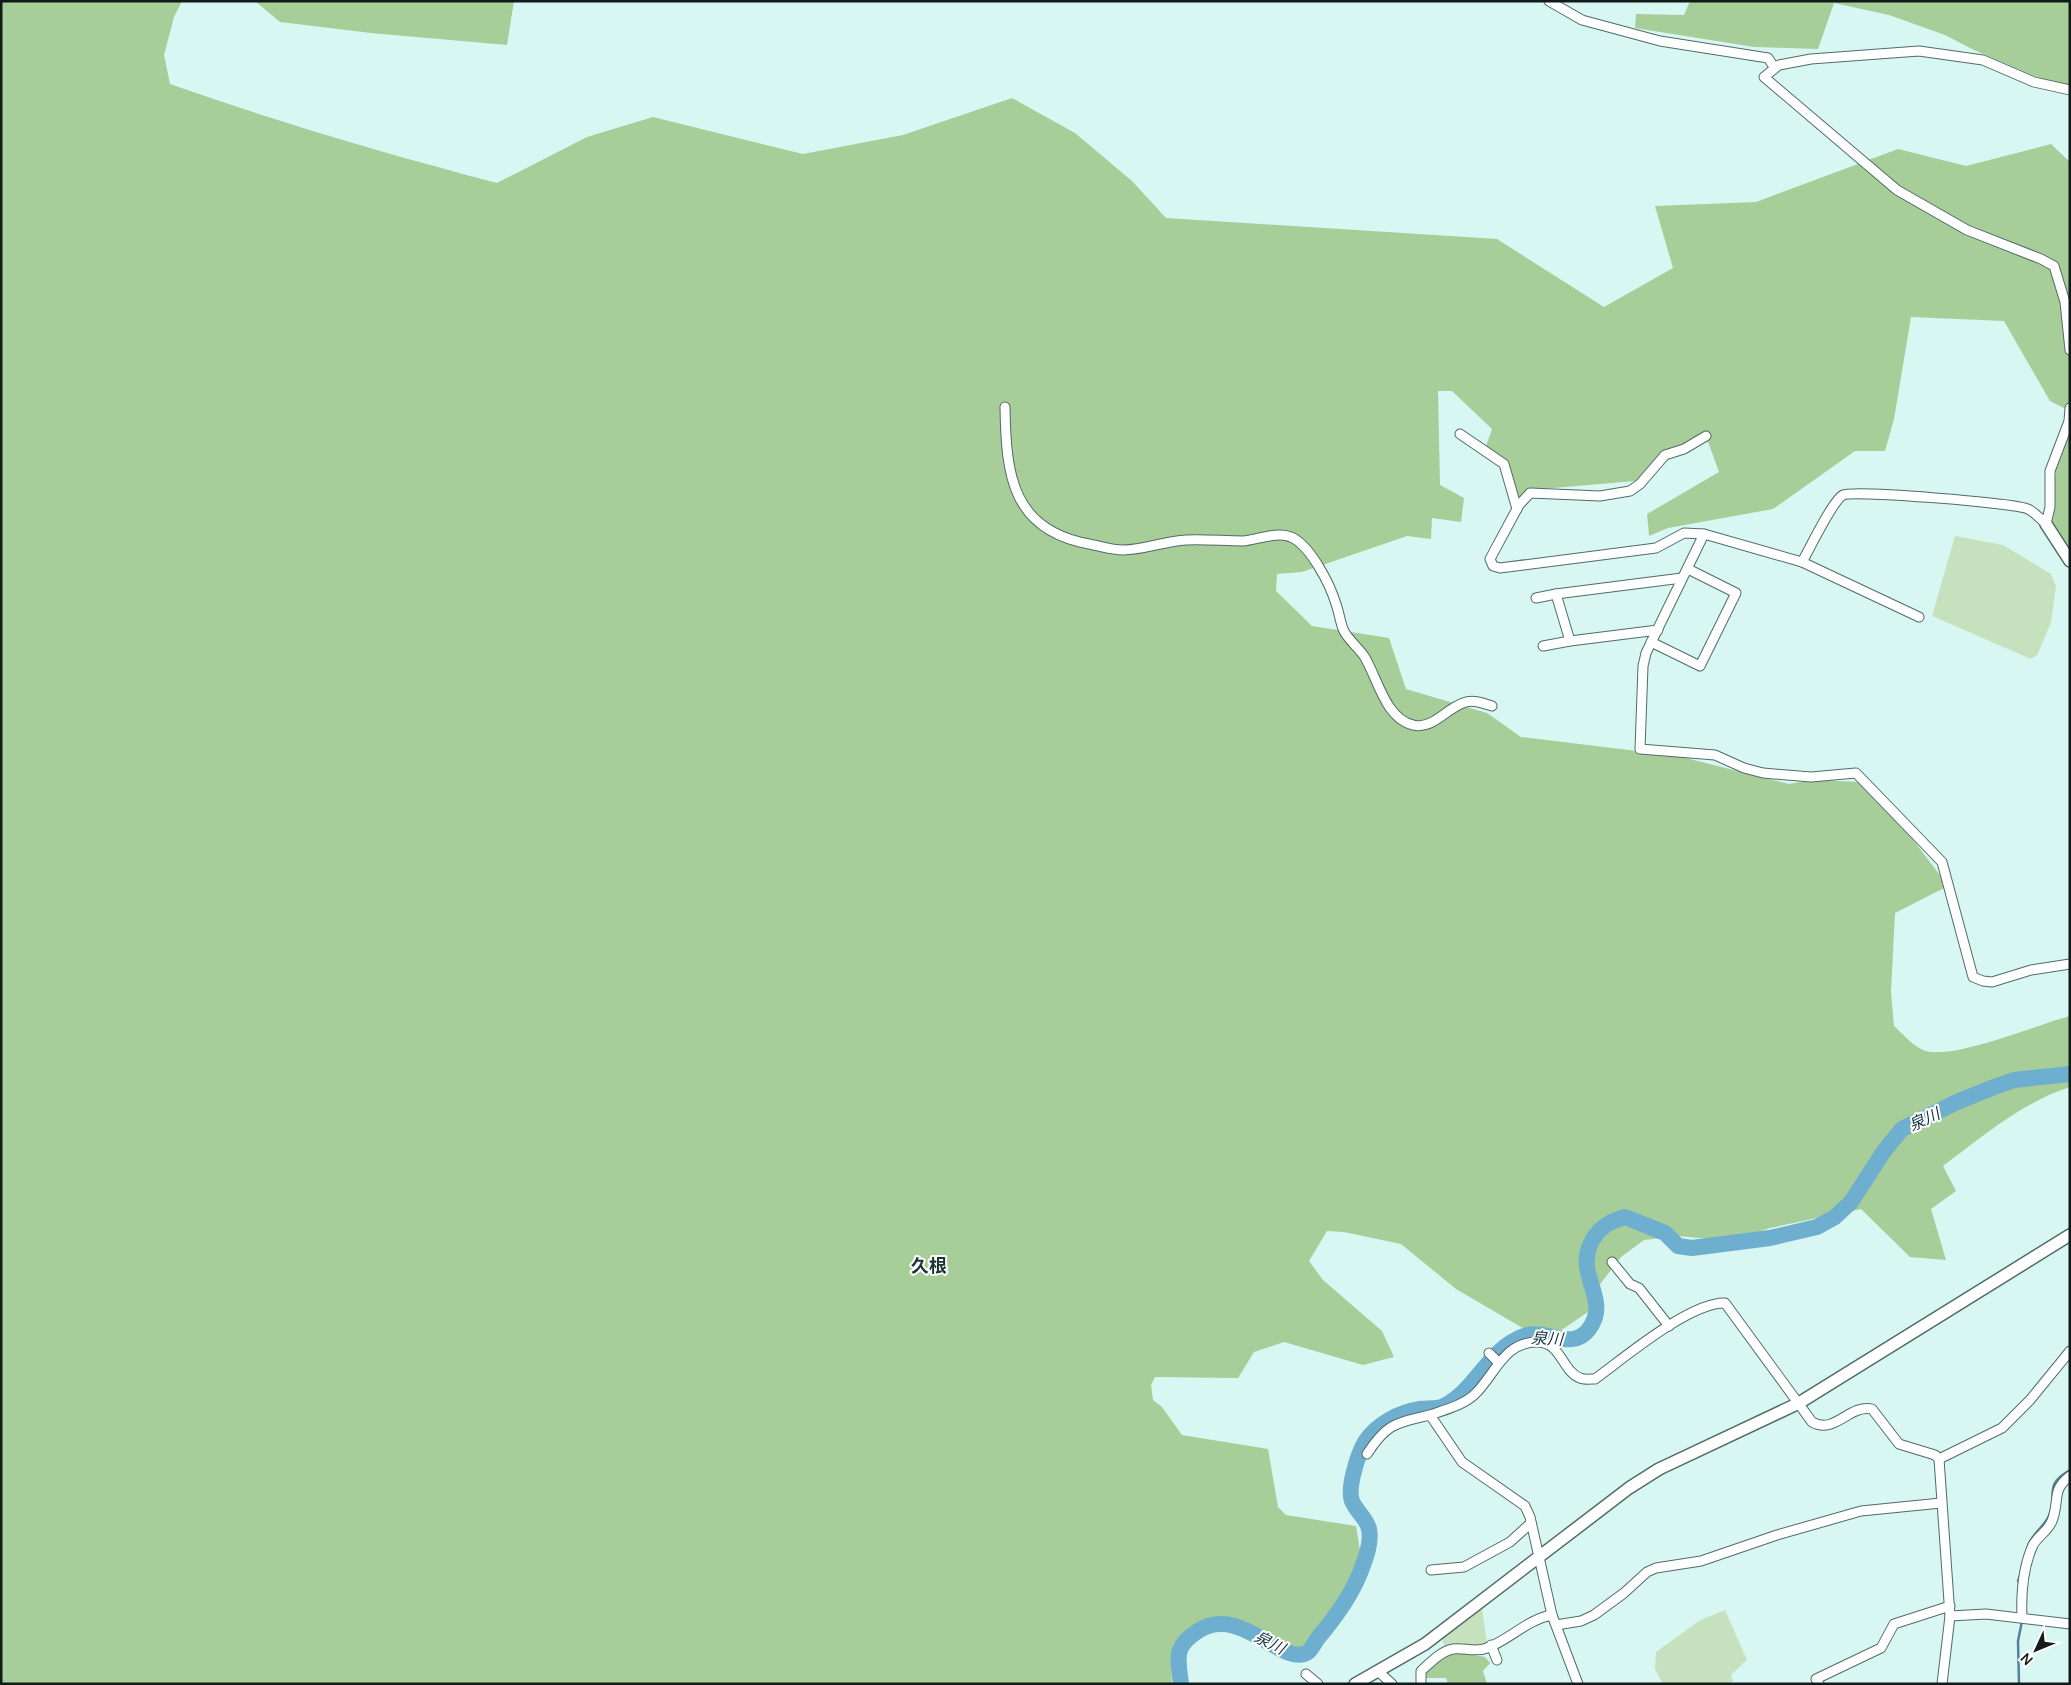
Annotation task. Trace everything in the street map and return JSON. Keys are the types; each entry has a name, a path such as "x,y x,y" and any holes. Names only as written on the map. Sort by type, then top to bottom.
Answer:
{"street":[{"path":"1549,1 1582,20 1660,41 1768,58 1774,67"},
{"path":"2070,90 2034,82 1983,60 1919,51 1811,59 1774,67 1764,78 1897,190 1967,230 2041,258 2054,266 2065,302 2070,350"},
{"path":"1005,407 1005,430 1018,497 1030,514 1047,530 1066,540 1122,550 1187,540 1211,542 1253,540 1285,534 1292,537 1313,558 1336,603 1344,631 1364,656 1382,697 1398,716 1411,725 1426,726 1463,703 1477,701 1492,706"},
{"path":"2046,524 2050,507 2050,471 2069,421 2070,408"},
{"path":"1460,434 1504,464 1517,509"},
{"path":"1706,436 1684,449 1665,455 1640,484 1630,490 1600,496 1530,493 1517,509 1490,559 1493,566 1500,568 1656,548 1684,533 1704,534 1802,562 1919,617"},
{"path":"1802,562 1833,506 1842,495 1852,492 1909,495 2028,509 2046,524 2070,561"},
{"path":"1704,534 1651,642 1643,666 1640,749 1699,752 1716,755 1744,768 1763,773 1811,777 1856,773 1942,862 1973,977 1992,982 2031,970 2070,964"},
{"path":"1536,598 1685,574 1736,592 1700,666 1651,642"},
{"path":"1556,594 1570,640"},
{"path":"1543,646 1570,640 1658,630"},
{"path":"1355,1684 1425,1644 1629,1488 1659,1469 1799,1403 2070,1235"},
{"path":"1612,1262 1630,1284 1639,1288 1669,1326"},
{"path":"1367,1454 1380,1434 1397,1422 1430,1415 1468,1400 1476,1394 1498,1362 1513,1349 1537,1342 1548,1344 1557,1350 1568,1366 1580,1378 1596,1379 1669,1326 1714,1302 1725,1303 1812,1422 1820,1427 1831,1425 1858,1408 1872,1409 1899,1444 1935,1455 1939,1459 1950,1611 1942,1684"},
{"path":"1939,1459 2002,1428 2030,1400 2070,1351"},
{"path":"1490,1353 1498,1362"},
{"path":"1430,1415 1462,1462 1524,1506 1531,1523 1552,1616 1578,1684"},
{"path":"2022,1617 2021,1592 2033,1544 2050,1526 2055,1512 2057,1491 2060,1484 2070,1476"},
{"path":"1556,1625 1581,1621 1594,1615 1624,1594 1647,1572 1656,1568 1701,1561 1777,1535 1860,1511 1941,1503"},
{"path":"1431,1570 1464,1567 1510,1542 1531,1523"},
{"path":"1818,1684 1816,1679 1828,1672 1881,1648 1894,1624 1950,1611 2022,1617 2070,1624"},
{"path":"1421,1684 1421,1671 1438,1656 1453,1649 1470,1652 1491,1646 1529,1624 1552,1616"},
{"path":"1491,1646 1497,1660"},
{"path":"1379,1672 1392,1684"},
{"path":"1306,1674 1318,1684"}],"green space":[{"path":"1,1 182,1 174,17 164,55 170,84 332,137 497,183 587,137 653,117 803,154 903,135 1012,98 1075,133 1132,181 1166,218 1497,239 1604,307 1673,268 1655,206 1756,202 1898,149 1966,166 2051,144 2070,162 2070,411 2050,401 2004,321 1911,317 1894,419 1885,451 1855,451 1773,509 1668,528 1649,536 1647,514 1719,472 1706,436 1635,481 1530,490 1517,498 1507,465 1485,449 1492,429 1452,391 1438,391 1440,485 1464,498 1461,522 1432,518 1431,539 1407,536 1302,572 1277,574 1276,591 1312,626 1389,638 1406,689 1487,713 1521,737 1678,756 1789,784 1811,780 1861,782 1902,825 1948,886 1895,913 1891,992 1894,1026 1921,1049 1931,1052 1946,1052 1981,1045 2070,1016 2070,1087 2019,1111 1943,1166 1956,1191 1931,1209 1946,1260 1910,1257 1861,1209 1770,1228 1730,1241 1678,1236 1644,1240 1621,1257 1601,1283 1588,1312 1557,1333 1526,1330 1456,1289 1401,1244 1344,1232 1327,1231 1309,1261 1323,1280 1382,1331 1394,1357 1363,1365 1284,1342 1254,1352 1238,1378 1155,1377 1151,1385 1153,1400 1162,1407 1182,1435 1268,1449 1278,1507 1286,1515 1356,1526 1360,1550 1349,1602 1310,1648 1286,1650 1236,1621 1203,1622 1175,1646 1171,1663 1172,1684 1,1684"},
{"path":"255,1 514,1 507,45 371,33 280,22"},
{"path":"1690,1 2070,1 2070,91 1974,50 1945,35 1889,15 1834,3 1818,49 1754,47 1635,28 1636,14 1684,15"},
{"path":"2070,432 2070,553 2051,519 2056,469"},
{"path":"1955,536 2003,545 2051,574 2056,586 2051,623 2037,655 2031,659 1932,616"},
{"path":"1482,1608 1487,1644 1470,1652 1445,1648 1442,1638"},
{"path":"1725,1610 1747,1660 1731,1675 1733,1681 1728,1684 1663,1684 1655,1669 1656,1652 1699,1621"},
{"path":"1455,1651 1485,1657 1490,1663 1483,1671 1487,1684 1448,1684 1446,1678 1424,1678 1423,1669"}],"waterway":[{"name":"泉川","path":"1181,1684 1178,1660 1184,1642 1198,1631 1214,1625 1230,1625 1245,1630 1287,1652 1298,1655 1309,1651 1347,1599 1368,1551 1369,1529 1354,1505 1351,1495 1354,1471 1365,1442 1382,1424 1397,1416 1420,1409 1441,1407 1455,1399 1501,1350 1524,1336 1532,1334 1567,1339 1575,1339 1582,1336 1589,1329 1595,1318 1596,1307 1587,1264 1588,1252 1596,1234 1607,1225 1625,1217 1665,1233 1678,1246 1692,1248 1770,1238 1817,1227 1835,1217 1851,1202 1884,1151 1902,1129 1957,1102 2014,1080 2070,1074"},
{"path":"2028,1546 2048,1518 2052,1506 2054,1485 2062,1475 2070,1470"},
{"path":"2018,1581 2021,1573"},
{"path":"2019,1684 2018,1641 2022,1621"}],"district":[{"name":"久根","path":"929,1265"}]}
